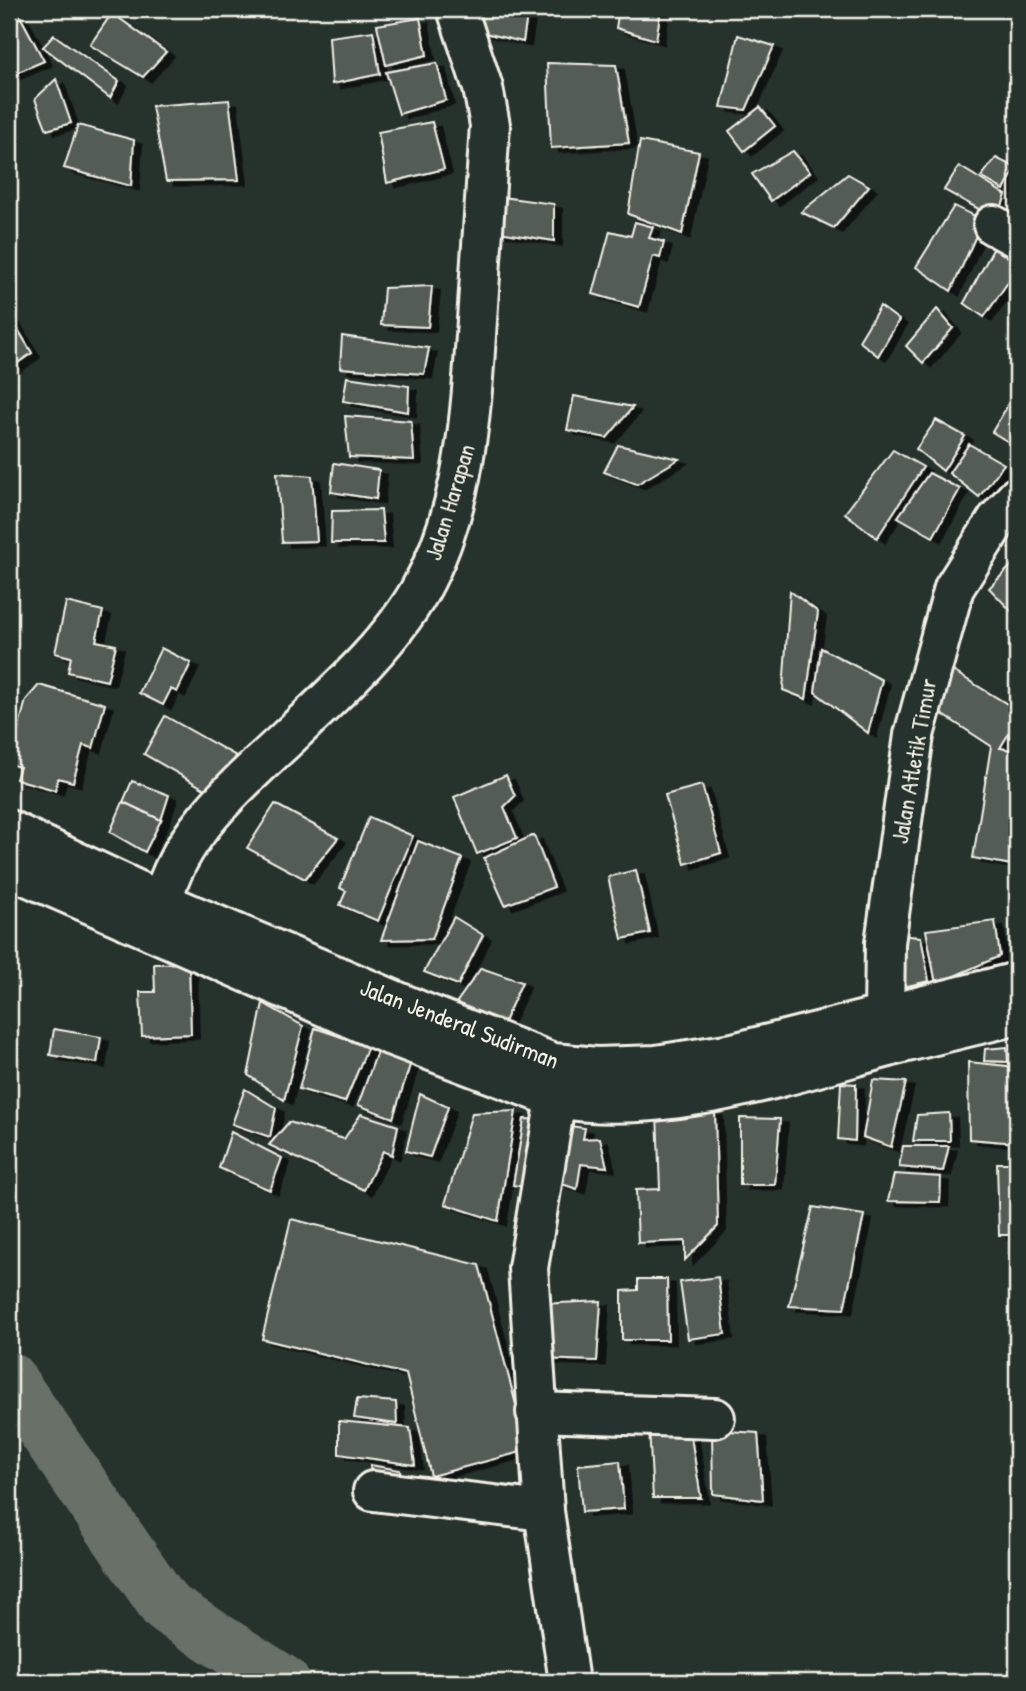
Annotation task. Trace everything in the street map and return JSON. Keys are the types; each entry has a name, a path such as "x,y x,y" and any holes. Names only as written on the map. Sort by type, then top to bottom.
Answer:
{"street":[{"name":"Jalan Harapan","path":"162,902 169,873 229,791 297,730 374,651 419,592 442,540 458,489 469,433 490,125 484,88 457,9"},
{"name":"Jalan Atletik Timur","path":"886,1032 886,943 893,875 914,734 932,660 954,588 997,520 1017,497"},
{"name":"Jalan Jenderal Sudirman","path":"9,830 162,902 422,1012 553,1063 597,1068 656,1065 1017,1015"},
{"name":"Jalan Jenderal Sudirman","path":"9,869 392,1036 556,1098 606,1103 656,1100 737,1086 1017,982"},
{"path":"556,1098 528,1268 544,1511 569,1682"},
{"path":"536,1412 715,1418"},
{"path":"373,1491 544,1511"}],"building":[{"path":"476,9 528,9 523,42 472,30"},
{"path":"619,9 661,9 656,40 616,28"},
{"path":"112,13 166,52 143,77 90,45"},
{"path":"19,14 44,61 9,76 9,19"},
{"path":"420,18 427,55 386,65 377,25"},
{"path":"373,31 380,74 332,84 329,37"},
{"path":"54,35 119,81 110,98 43,47"},
{"path":"738,35 774,46 746,110 721,107"},
{"path":"437,63 446,100 399,114 386,72"},
{"path":"547,63 616,65 629,143 551,148"},
{"path":"56,79 71,123 47,130 35,99"},
{"path":"229,100 239,180 166,181 152,106"},
{"path":"760,107 775,126 744,151 729,131"},
{"path":"432,122 444,169 387,183 378,132"},
{"path":"78,125 134,140 131,186 64,168"},
{"path":"640,141 699,152 682,234 628,214"},
{"path":"793,151 810,172 771,201 752,174"},
{"path":"996,158 1016,168 1004,190 981,177"},
{"path":"959,166 1006,195 997,219 944,190"},
{"path":"848,174 869,186 834,228 801,212"},
{"path":"495,196 554,204 554,241 493,231"},
{"path":"954,206 983,220 951,291 916,267"},
{"path":"635,222 653,227 649,238 664,242 660,258 653,256 639,307 593,294 610,231 631,236"},
{"path":"996,244 1017,257 1017,269 984,317 964,303"},
{"path":"432,286 428,327 381,325 384,288"},
{"path":"880,306 899,320 878,356 859,341"},
{"path":"937,309 953,328 923,363 906,346"},
{"path":"1017,310 1017,331 1010,328"},
{"path":"11,318 32,353 9,369 9,319"},
{"path":"342,336 429,348 424,374 340,368"},
{"path":"347,377 409,386 408,412 343,401"},
{"path":"1017,390 1017,447 992,432"},
{"path":"574,396 633,407 607,438 567,430"},
{"path":"345,416 411,421 414,460 349,457"},
{"path":"936,420 965,436 943,471 916,449"},
{"path":"969,444 1004,464 979,497 949,473"},
{"path":"618,445 679,459 637,484 604,472"},
{"path":"893,450 923,467 877,538 845,513"},
{"path":"334,463 379,470 376,499 331,492"},
{"path":"277,473 312,476 317,541 282,542"},
{"path":"929,473 960,489 933,537 898,517"},
{"path":"381,510 384,543 331,543 332,511"},
{"path":"1017,561 1017,617 989,588"},
{"path":"790,591 818,612 806,699 783,690"},
{"path":"66,602 103,611 96,641 116,645 107,681 68,672 71,657 55,653"},
{"path":"161,648 191,663 177,692 171,689 163,705 139,693"},
{"path":"821,648 882,680 868,733 815,692"},
{"path":"943,665 1017,710 1017,720 1000,748 1017,751 1017,835 1012,865 973,858 991,746 925,703"},
{"path":"39,685 105,704 93,748 83,745 73,782 58,778 55,790 16,779 20,767 9,764 26,700"},
{"path":"165,716 236,756 217,796 144,754"},
{"path":"506,775 515,796 504,807 517,838 477,854 454,797"},
{"path":"132,781 169,795 161,820 123,802"},
{"path":"702,785 721,853 685,864 665,795"},
{"path":"123,802 161,820 145,852 110,832"},
{"path":"275,804 338,838 305,879 247,848"},
{"path":"369,817 413,836 378,921 340,905 346,891 340,888"},
{"path":"534,835 554,887 505,905 484,858"},
{"path":"418,841 462,858 432,939 381,940"},
{"path":"636,870 650,933 622,939 608,877"},
{"path":"454,917 483,935 458,985 424,972"},
{"path":"995,921 1000,956 936,984 926,930"},
{"path":"895,935 921,937 929,981 894,989"},
{"path":"189,963 191,1034 142,1036 140,992 155,992 154,964"},
{"path":"481,968 522,982 503,1024 454,1006"},
{"path":"263,1003 303,1026 284,1100 248,1075"},
{"path":"315,1028 368,1046 345,1102 299,1089"},
{"path":"54,1029 101,1037 97,1063 50,1055"},
{"path":"1007,1047 1008,1062 984,1061 985,1049"},
{"path":"377,1052 411,1062 393,1118 358,1105"},
{"path":"968,1062 1017,1067 1017,1143 969,1139"},
{"path":"873,1080 906,1082 891,1147 863,1137"},
{"path":"841,1083 856,1084 855,1141 838,1139"},
{"path":"245,1089 276,1108 270,1137 232,1124"},
{"path":"420,1094 448,1107 430,1157 406,1151"},
{"path":"516,1111 498,1221 445,1204 472,1113"},
{"path":"715,1112 718,1226 685,1260 685,1241 638,1243 636,1190 660,1189 657,1113"},
{"path":"949,1113 950,1141 913,1141 917,1115"},
{"path":"361,1114 398,1126 392,1155 383,1151 364,1190 269,1145 289,1122 344,1139"},
{"path":"740,1118 780,1119 775,1185 740,1185"},
{"path":"524,1119 544,1120 529,1188 513,1185"},
{"path":"562,1125 585,1128 583,1139 600,1138 607,1167 581,1164 577,1189 553,1181"},
{"path":"231,1132 282,1158 270,1190 219,1168"},
{"path":"903,1146 949,1146 943,1171 899,1167"},
{"path":"997,1163 1017,1163 1017,1235 999,1235"},
{"path":"894,1174 941,1177 940,1202 888,1201"},
{"path":"813,1207 864,1215 844,1309 789,1306"},
{"path":"291,1219 479,1265 528,1450 431,1476 406,1374 262,1339"},
{"path":"718,1277 725,1334 688,1339 680,1282"},
{"path":"638,1279 667,1279 668,1340 622,1340 622,1291 638,1290"},
{"path":"601,1301 597,1361 538,1359 540,1304"},
{"path":"357,1399 396,1402 397,1424 354,1418"},
{"path":"339,1421 410,1428 415,1465 339,1454"},
{"path":"649,1428 690,1431 701,1498 653,1498"},
{"path":"712,1430 758,1433 763,1500 713,1494"},
{"path":"620,1461 624,1509 582,1512 578,1465"},
{"path":"370,1465 400,1470 402,1482 371,1482"}],"waterway":[{"path":"9,1379 166,1607 283,1682"}]}
